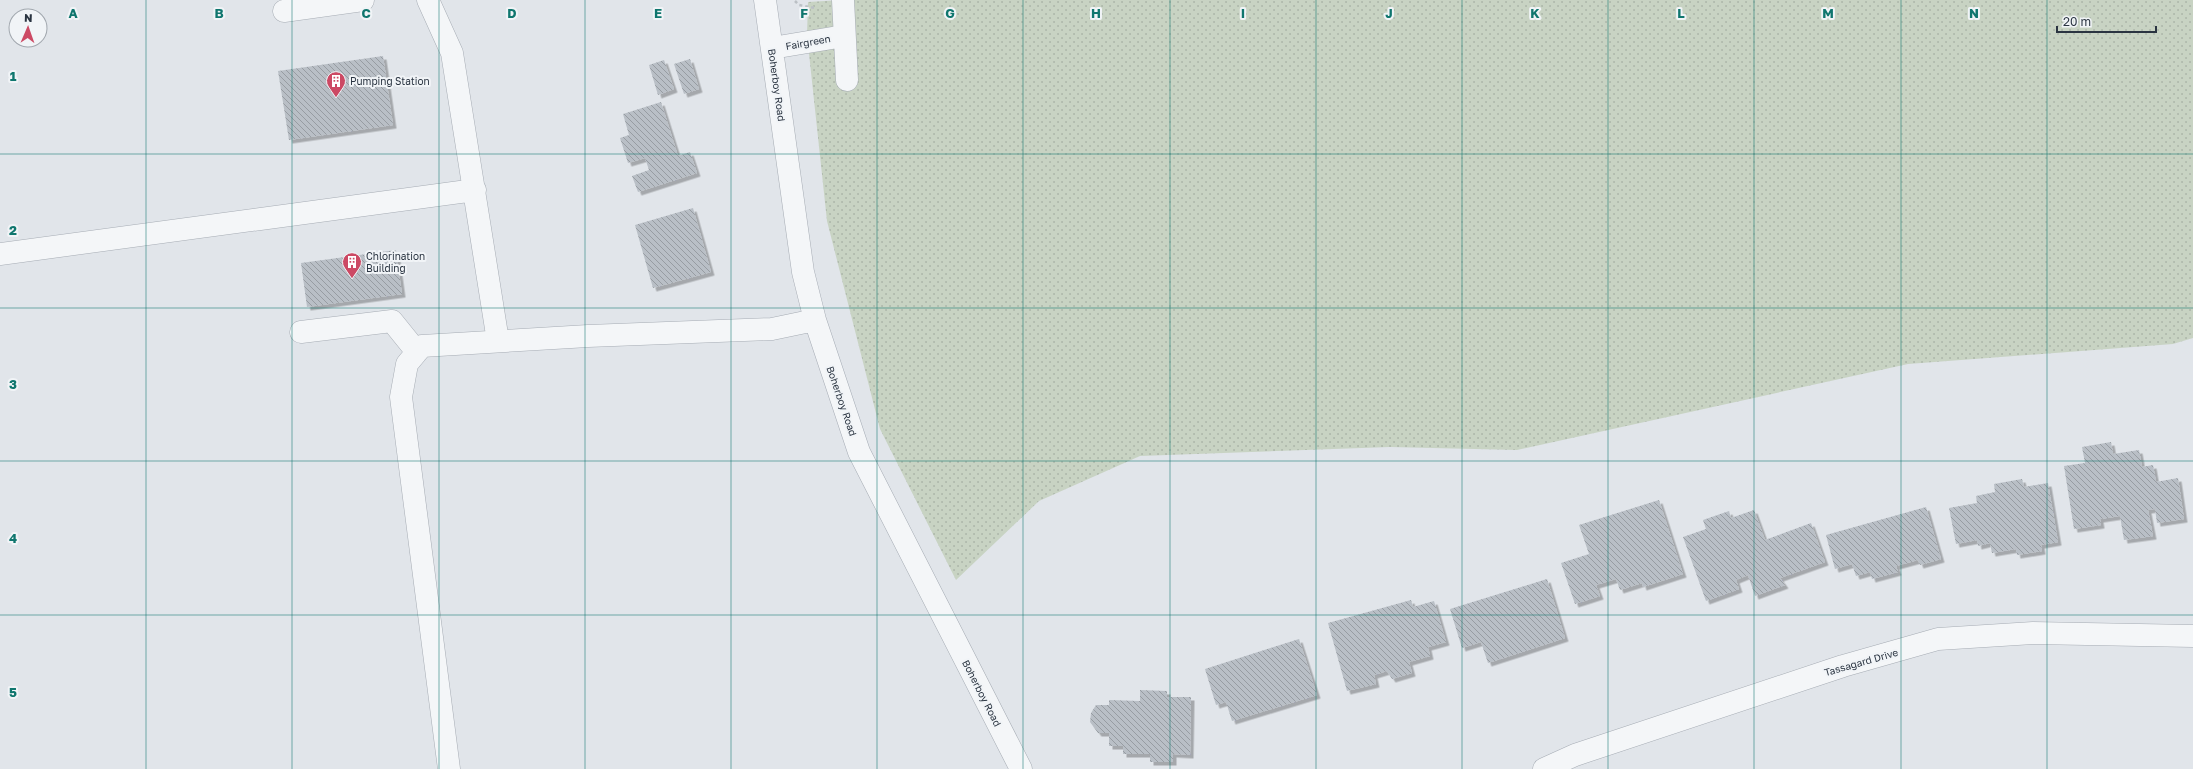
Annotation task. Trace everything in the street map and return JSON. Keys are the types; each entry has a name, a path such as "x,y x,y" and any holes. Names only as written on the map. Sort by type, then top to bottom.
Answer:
{"street":[{"path":"284,11 363,0"},
{"path":"428,0 452,53 498,341"},
{"name":"Boherboy Road","path":"765,0 803,272 815,320 860,452 1021,769"},
{"name":"Fairgreen","path":"843,0 847,80"},
{"name":"Fairgreen","path":"772,48 844,36"},
{"path":"0,254 475,190"},
{"path":"449,769 401,397 407,364 422,346 498,341 772,329 815,320"},
{"path":"301,332 392,321 417,352"},
{"name":"Tassagard Drive","path":"1544,769 1575,755 1828,671 1938,639 2033,633 2193,636"}],"path":[{"path":"794,0 799,5 814,9 817,4"}],"green space":[{"path":"842,0 2193,0 2193,338 2173,344 1908,364 1517,450 1390,447 1140,456 1039,501 956,580 880,429 827,221 807,35 808,2"}],"building":[{"name":"Pumping Station","path":"383,56 393,125 289,140 278,71"},
{"path":"690,59 699,89 684,94 674,64"},
{"path":"664,60 674,89 658,95 649,65"},
{"path":"661,102 678,156 690,152 697,173 638,192 632,176 649,170 645,158 628,163 620,138 629,135 623,114"},
{"path":"693,208 711,272 653,288 635,225"},
{"name":"Chlorination Building","path":"396,250 402,294 307,307 301,263"},
{"path":"2111,442 2113,454 2139,450 2142,467 2153,465 2156,482 2178,478 2184,519 2157,523 2155,509 2148,510 2153,536 2124,540 2120,516 2100,519 2101,525 2074,529 2064,466 2085,463 2082,447"},
{"path":"2022,479 2024,487 2048,483 2058,542 2041,545 2042,551 2017,555 2016,549 1992,553 1990,543 1978,546 1977,540 1956,544 1949,508 1977,503 1976,496 1995,492 1994,484"},
{"path":"1659,500 1683,574 1643,587 1642,583 1620,590 1616,579 1596,585 1600,596 1575,604 1561,563 1589,554 1579,525"},
{"path":"1926,507 1941,559 1920,565 1918,560 1896,566 1898,572 1872,579 1870,572 1856,576 1852,564 1835,569 1826,535"},
{"path":"1754,510 1765,540 1811,523 1825,562 1780,578 1785,585 1755,596 1748,575 1736,580 1739,589 1706,601 1683,537 1706,529 1703,520 1729,511 1731,518"},
{"path":"1547,579 1565,638 1488,663 1481,642 1462,648 1450,609"},
{"path":"1411,600 1413,607 1434,601 1446,642 1428,647 1430,656 1409,662 1412,673 1392,679 1387,671 1374,675 1376,684 1347,691 1328,623"},
{"path":"1299,639 1317,695 1232,721 1226,702 1216,705 1205,669"},
{"path":"1140,690 1167,691 1167,697 1191,697 1190,755 1173,754 1173,762 1150,762 1150,754 1123,754 1123,746 1109,746 1109,733 1098,733 1090,722 1091,713 1096,705 1109,705 1109,700 1140,701"}],"place":[{"name":"Pumping Station","path":"336,98"},
{"name":"Chlorination Building","path":"352,279"}]}
